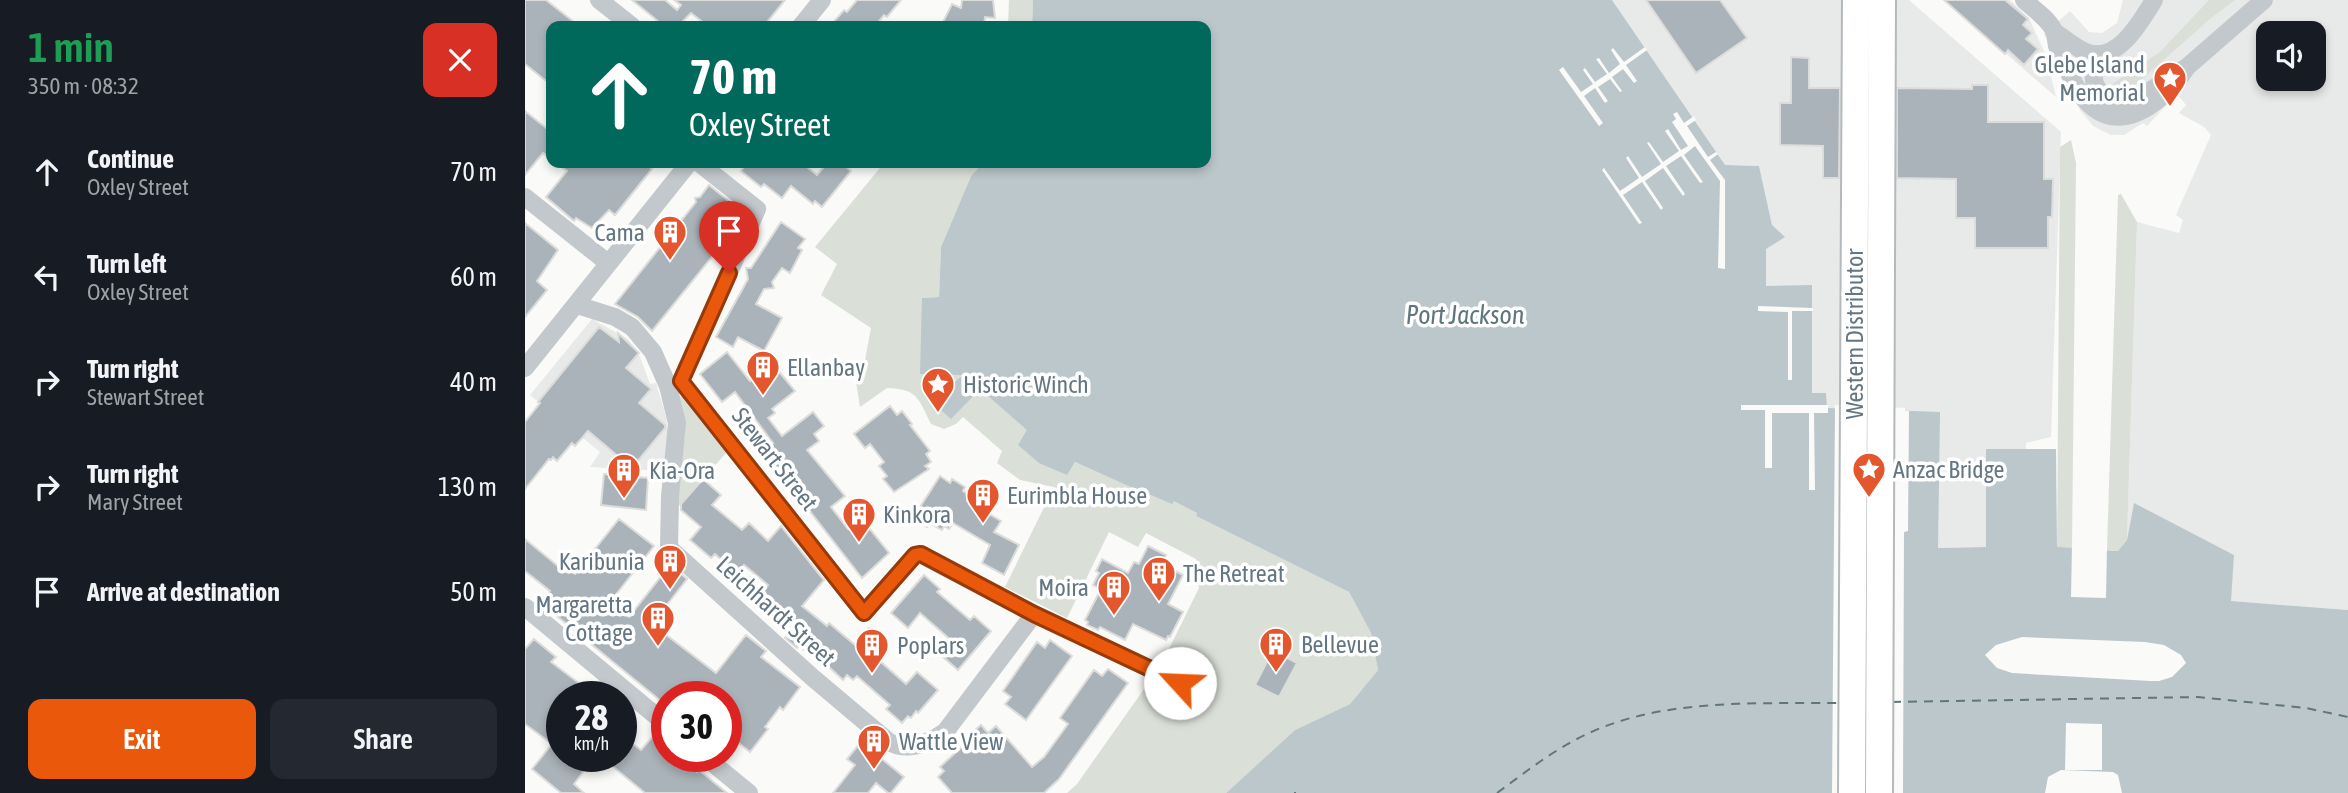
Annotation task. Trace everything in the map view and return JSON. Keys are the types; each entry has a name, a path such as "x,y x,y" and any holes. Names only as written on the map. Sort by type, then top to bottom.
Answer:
{"highway":[{"name":"Western Distributor","path":"1852,793 1856,0"},
{"name":"Western Distributor","path":"1879,793 1882,0"}],"street":[{"path":"599,0 626,21"},
{"path":"805,21 822,0"},
{"path":"2024,0 2054,32 2085,52 2105,54"},
{"path":"2154,0 2140,23 2095,66 2094,81 2102,95 2118,102 2137,99 2187,67 2264,0"},
{"path":"2054,32 2076,88 2092,107 2106,116 2123,118 2143,110 2178,81 2187,67"},
{"path":"525,368 685,168"},
{"path":"675,384 757,209 705,168"},
{"path":"525,197 608,263"},
{"name":"Leichhardt Street","path":"577,305 615,317 632,327 675,384 677,423 670,496 669,548 812,677 889,742 898,746 912,746 945,732 1034,614"},
{"name":"Stewart Street","path":"675,384 864,613 919,554 1034,614"},
{"path":"525,607 651,712"},
{"path":"1034,614 1180,683"},
{"path":"723,772 749,793"}],"shaded area":[{"path":"1009,0 1033,0 1032,21 1008,21"},
{"path":"1612,0 1909,0 2061,132 2051,437 2026,443 2026,449 1986,449 1986,547 1938,548 1812,393 1812,286 1766,286 1766,249 1772,225 1759,166 1725,165"},
{"path":"1944,0 2010,0 2029,18 2053,71 2050,72 2056,97"},
{"path":"2123,0 2348,0 2348,610 2230,601 2234,555 2134,504 2127,540 2137,222 2179,233 2183,220 2176,215 2211,135 2204,127 2179,113 2186,105 2177,94 2147,126 2143,123 2124,135 2111,135 2093,126 2069,91 2044,34 2070,11 2089,32 2102,33 2117,23"},
{"path":"2209,0 2235,0 2132,88 2115,87 2112,84 2160,52"},
{"path":"2071,140 2076,163 2072,548 2057,548 2060,147"},
{"path":"880,168 978,168 971,176 941,247 939,297 923,298 964,375 932,401 980,389 1028,430 1067,474 1075,462 1134,488 1133,491 1144,492 1172,503 1174,500 1197,513 1196,516 1349,592 1371,633 1378,670 1350,704 1295,730 1226,793 1067,793 1077,784 1161,665 1199,588 1196,559 1146,533 1138,547 1109,532 1067,618 1005,587 1054,487 1020,480 997,463 1002,451 963,417 956,424 944,429 931,424 920,401 905,390 887,388 860,407 854,369 865,360 871,328 821,295 837,264 815,247"},
{"path":"2121,194 2137,222 2127,540 2118,551 2107,550 2118,195"},
{"path":"592,319 628,339 640,357 650,384 656,383 668,433 664,471 590,467 600,452 530,395"},
{"path":"684,393 727,452 676,509 685,433 680,397"}],"water":[{"name":"Port Jackson","path":"1033,0 1612,0 1725,165 1759,166 1772,225 1785,237 1766,249 1766,286 1812,285 1812,393 1826,393 1827,408 1940,412 1938,548 1986,547 1986,449 2056,449 2057,547 2118,551 2127,540 2134,503 2234,555 2231,601 2348,610 2348,793 2122,793 2118,775 2113,772 2061,770 2048,777 2045,793 1226,793 1295,730 1350,704 1378,670 1371,633 1349,592 1196,516 1197,513 1174,501 1172,504 1144,492 1133,491 1133,488 1075,462 1067,475 1039,463 1018,445 1027,430 980,389 951,419 932,402 963,375 920,374 922,298 939,297 941,247 971,176 978,168 1211,168 1211,21 1032,21"}],"pier":[{"path":"1645,47 1647,50 1626,65 1637,81 1634,83 1623,69 1612,77 1622,91 1620,92 1610,79 1598,87 1608,101 1605,103 1595,88 1584,96 1603,123 1599,126 1559,70 1563,67 1581,92 1593,84 1583,70 1585,68 1595,82 1607,74 1596,59 1599,58 1609,73 1620,64 1611,50 1613,48 1624,62"},
{"path":"1677,112 1684,123 1694,116 1696,120 1687,126 1708,157 1716,152 1718,154 1710,160 1725,180 1725,269 1718,268 1720,181 1695,146 1684,155 1703,182 1700,183 1681,156 1666,166 1685,194 1683,196 1663,168 1645,181 1663,208 1661,210 1642,182 1623,195 1642,223 1639,224 1602,170 1604,168 1620,191 1639,178 1626,158 1628,156 1642,177 1661,164 1647,143 1649,142 1663,162 1679,151 1665,131 1668,129 1681,150 1688,146 1672,122 1676,119 1673,114"},
{"path":"1758,306 1813,308 1813,311 1792,311 1792,380 1788,380 1788,312 1758,311"},
{"path":"1741,405 1828,405 1828,413 1814,413 1815,490 1809,490 1809,413 1772,413 1772,468 1765,468 1765,410 1741,410"},
{"path":"1835,405 1905,408 1905,411 1909,411 1908,531 1904,532 1903,793 1832,793"},
{"path":"2072,545 2107,547 2106,598 2071,597"},
{"path":"2022,637 2164,645 2181,655 2186,663 2172,677 2150,681 2012,673 1997,668 1985,655 1996,645"},
{"path":"2066,723 2102,724 2102,770 2065,770"}],"building":[{"path":"525,0 546,0 573,21 546,21 546,81 525,64"},
{"path":"632,0 665,0 677,10 681,5 674,0 785,0 768,21 701,21 691,13 683,21 658,21"},
{"path":"857,0 901,0 887,17 884,15 879,21 834,21 844,10 847,12"},
{"path":"962,0 993,0 995,18 985,17 985,21 944,21 952,4 961,8"},
{"path":"1646,0 1720,0 1747,38 1696,73"},
{"path":"1944,0 2005,0 2028,19 2023,25 2032,33 2026,39 2038,49 2024,65 2008,50 2005,54"},
{"path":"1791,57 1809,58 1809,88 1840,88 1839,178 1823,178 1823,146 1780,145 1780,103 1791,103"},
{"path":"1972,85 1988,85 1988,122 2044,122 2044,179 2053,179 2052,217 2048,217 2048,248 1975,248 1975,218 1956,218 1956,179 1897,178 1897,88 1972,89"},
{"path":"525,111 546,128 546,155 543,153 525,175"},
{"path":"563,168 652,169 615,215 609,210 592,228 576,218 574,221 546,197 567,171"},
{"path":"743,168 808,168 817,175 823,168 847,168 851,171 822,207 815,201 813,204 791,186 782,198 764,184 761,187 741,171"},
{"path":"709,185 730,202 721,214 727,219 706,246 715,253 652,331 638,317 615,304 696,202 695,198 700,197"},
{"path":"781,222 805,239 798,248 802,250 790,273 782,268 772,282 774,288 764,289 756,304 782,318 764,351 738,337 733,347 716,337 748,279 746,268 751,268"},
{"path":"525,223 558,250 537,281 547,290 525,317"},
{"path":"599,327 619,342 618,333 639,353 626,368 651,389 639,403 665,425 665,428 632,468 588,431 575,446 572,443 557,461 553,457 549,459 525,489 525,422"},
{"path":"727,352 750,381 772,363 795,391 772,409 775,413 768,418 782,436 813,412 824,426 814,434 819,441 807,450 845,496 831,507 848,529 861,518 889,553 862,578 763,451 773,443 735,392 722,402 700,374"},
{"path":"890,406 897,415 902,411 912,424 910,425 930,451 926,454 931,462 925,466 929,469 894,492 883,479 887,476 879,466 884,462 870,444 865,448 854,434"},
{"path":"604,474 648,478 646,510 601,505"},
{"path":"940,476 950,483 952,479 965,487 963,491 970,496 967,501 1001,521 994,532 1019,545 1004,575 982,563 990,545 953,523 949,529 944,526 942,530 929,523 927,527 913,518"},
{"path":"703,479 721,495 712,505 742,530 749,523 768,541 781,526 824,580 802,606 827,626 829,623 855,645 869,628 884,641 873,655 906,684 917,672 938,690 918,713 916,711 911,718 908,716 902,723 886,709 890,705 857,676 853,680 847,675 843,680 817,656 798,646 797,648 785,638 796,625 771,604 768,603 764,608 755,600 768,585 744,565 736,574 715,554 711,558 690,540 701,527 681,510 681,504"},
{"path":"619,519 654,546 610,602 629,617 670,565 687,579 652,624 716,673 746,635 766,651 761,657 800,687 783,710 780,707 765,727 768,729 750,752 742,746 742,681 651,681 651,693 541,603 550,591 525,571 525,539 565,572 568,569 575,574"},
{"path":"1148,546 1166,555 1162,564 1183,575 1168,604 1183,612 1170,637 1166,640 1133,624 1125,640 1100,627 1098,630 1087,625 1085,620 1101,589 1093,585 1102,559 1128,573 1134,562 1139,564"},
{"path":"924,575 940,589 937,592 970,620 974,616 991,631 958,670 942,656 953,642 920,613 908,628 891,613"},
{"path":"534,639 556,657 551,662 576,681 546,681 546,740 525,724 525,649"},
{"path":"1050,640 1072,656 1026,720 1005,704 1011,697 1003,691 1037,642 1045,648"},
{"name":"Bellevue","path":"1273,650 1297,663 1279,697 1255,685"},
{"path":"1108,669 1128,683 1059,779 1044,793 952,793 938,777 944,771 940,767 981,725 988,733 996,726 1032,767 1044,757 1068,724 1060,718 1094,670 1102,676"},
{"path":"651,738 651,772 701,772 727,793 645,793 619,772 637,772 637,747 641,750"},
{"name":"Wattle View","path":"861,742 904,777 891,793 876,783 868,793 833,793 855,765 847,759"},
{"path":"546,752 546,772 583,772 574,784 584,793 561,793 532,769"}],"ferry route":[{"path":"1892,702 2198,697 2306,708 2348,717"},
{"path":"1497,793 1577,739 1607,725 1639,716 1706,706 1841,703"}],"place":[{"name":"Glebe Island Memorial","path":"2170,108"},
{"name":"Cama","path":"670,262"},
{"name":"Ellanbay","path":"763,397"},
{"name":"Historic Winch","path":"938,414"},
{"name":"Anzac Bridge","path":"1869,499"},
{"name":"Kia-Ora","path":"624,500"},
{"name":"Eurimbla House","path":"983,525"},
{"name":"Kinkora","path":"859,544"},
{"name":"Karibunia","path":"670,591"},
{"name":"The Retreat","path":"1159,603"},
{"name":"Moira","path":"1114,617"},
{"name":"Margaretta Cottage","path":"658,648"},
{"name":"Bellevue","path":"1276,674"},
{"name":"Poplars","path":"872,675"},
{"name":"Wattle View","path":"874,771"}],"route":[{"path":"729,273 681,381 864,613 915,555 921,554 1034,614 1180,683"}]}
